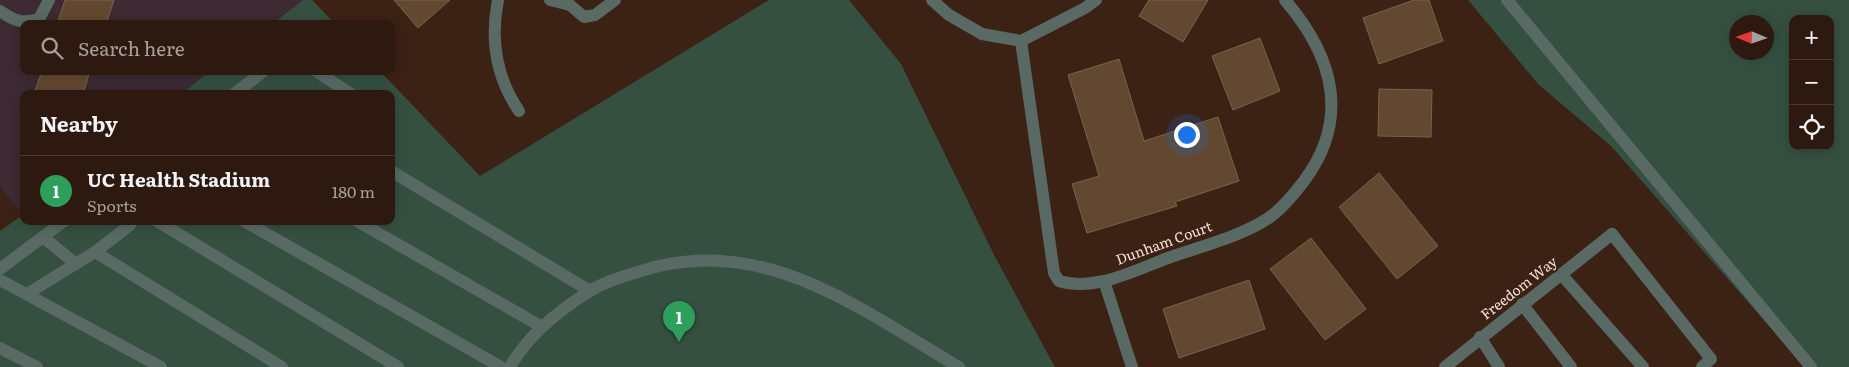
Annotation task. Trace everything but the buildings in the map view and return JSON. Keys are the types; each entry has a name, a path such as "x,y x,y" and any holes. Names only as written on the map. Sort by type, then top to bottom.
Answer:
{"street":[{"path":"36,20 39,19 49,0"},
{"path":"550,0 570,5 584,16 595,15 615,0"},
{"path":"932,0 950,15 982,34 1021,41 1085,8 1096,0"},
{"name":"Dunham Court","path":"1021,41 1054,273 1059,281 1072,285 1104,281 1242,231 1270,217 1293,195 1311,171 1324,146 1331,119 1332,93 1327,69 1316,42 1285,0"},
{"path":"1507,0 1811,367"},
{"path":"497,1 494,39 498,67 508,95 519,111"},
{"path":"0,11 16,22 20,22"},
{"path":"239,90 259,75"},
{"path":"322,75 346,90"},
{"path":"395,173 590,290"},
{"path":"0,269 59,225"},
{"path":"27,294 95,252 129,225"},
{"path":"164,225 398,367"},
{"path":"251,225 501,367"},
{"path":"364,225 542,328"},
{"name":"Freedom Way","path":"1445,367 1480,337 1612,234 1711,359 1702,367"},
{"path":"43,237 76,264"},
{"path":"95,252 282,367"},
{"path":"510,367 519,351 557,312 604,282 665,263 718,260 771,268 821,287 959,367"},
{"path":"1561,274 1643,367"},
{"path":"0,280 161,367"},
{"path":"1104,281 1132,367"},
{"path":"1522,304 1570,367"},
{"path":"1480,337 1499,367"},
{"path":"0,348 37,367"}],"shaded area":[{"path":"0,0 303,0 277,20 20,20 20,75 205,75 186,90 20,90 20,211 0,187"}],"green space":[{"path":"303,0 312,0 331,20 277,20"},
{"path":"769,0 849,0 901,64 994,255 1055,367 0,367 0,231 20,217 20,225 395,225 395,90 186,90 205,75 384,75 480,176"},
{"path":"1468,0 1849,0 1849,367 1805,367 1611,146 1538,84"}],"place":[{"name":"UC Health Stadium","path":"679,342"}]}
